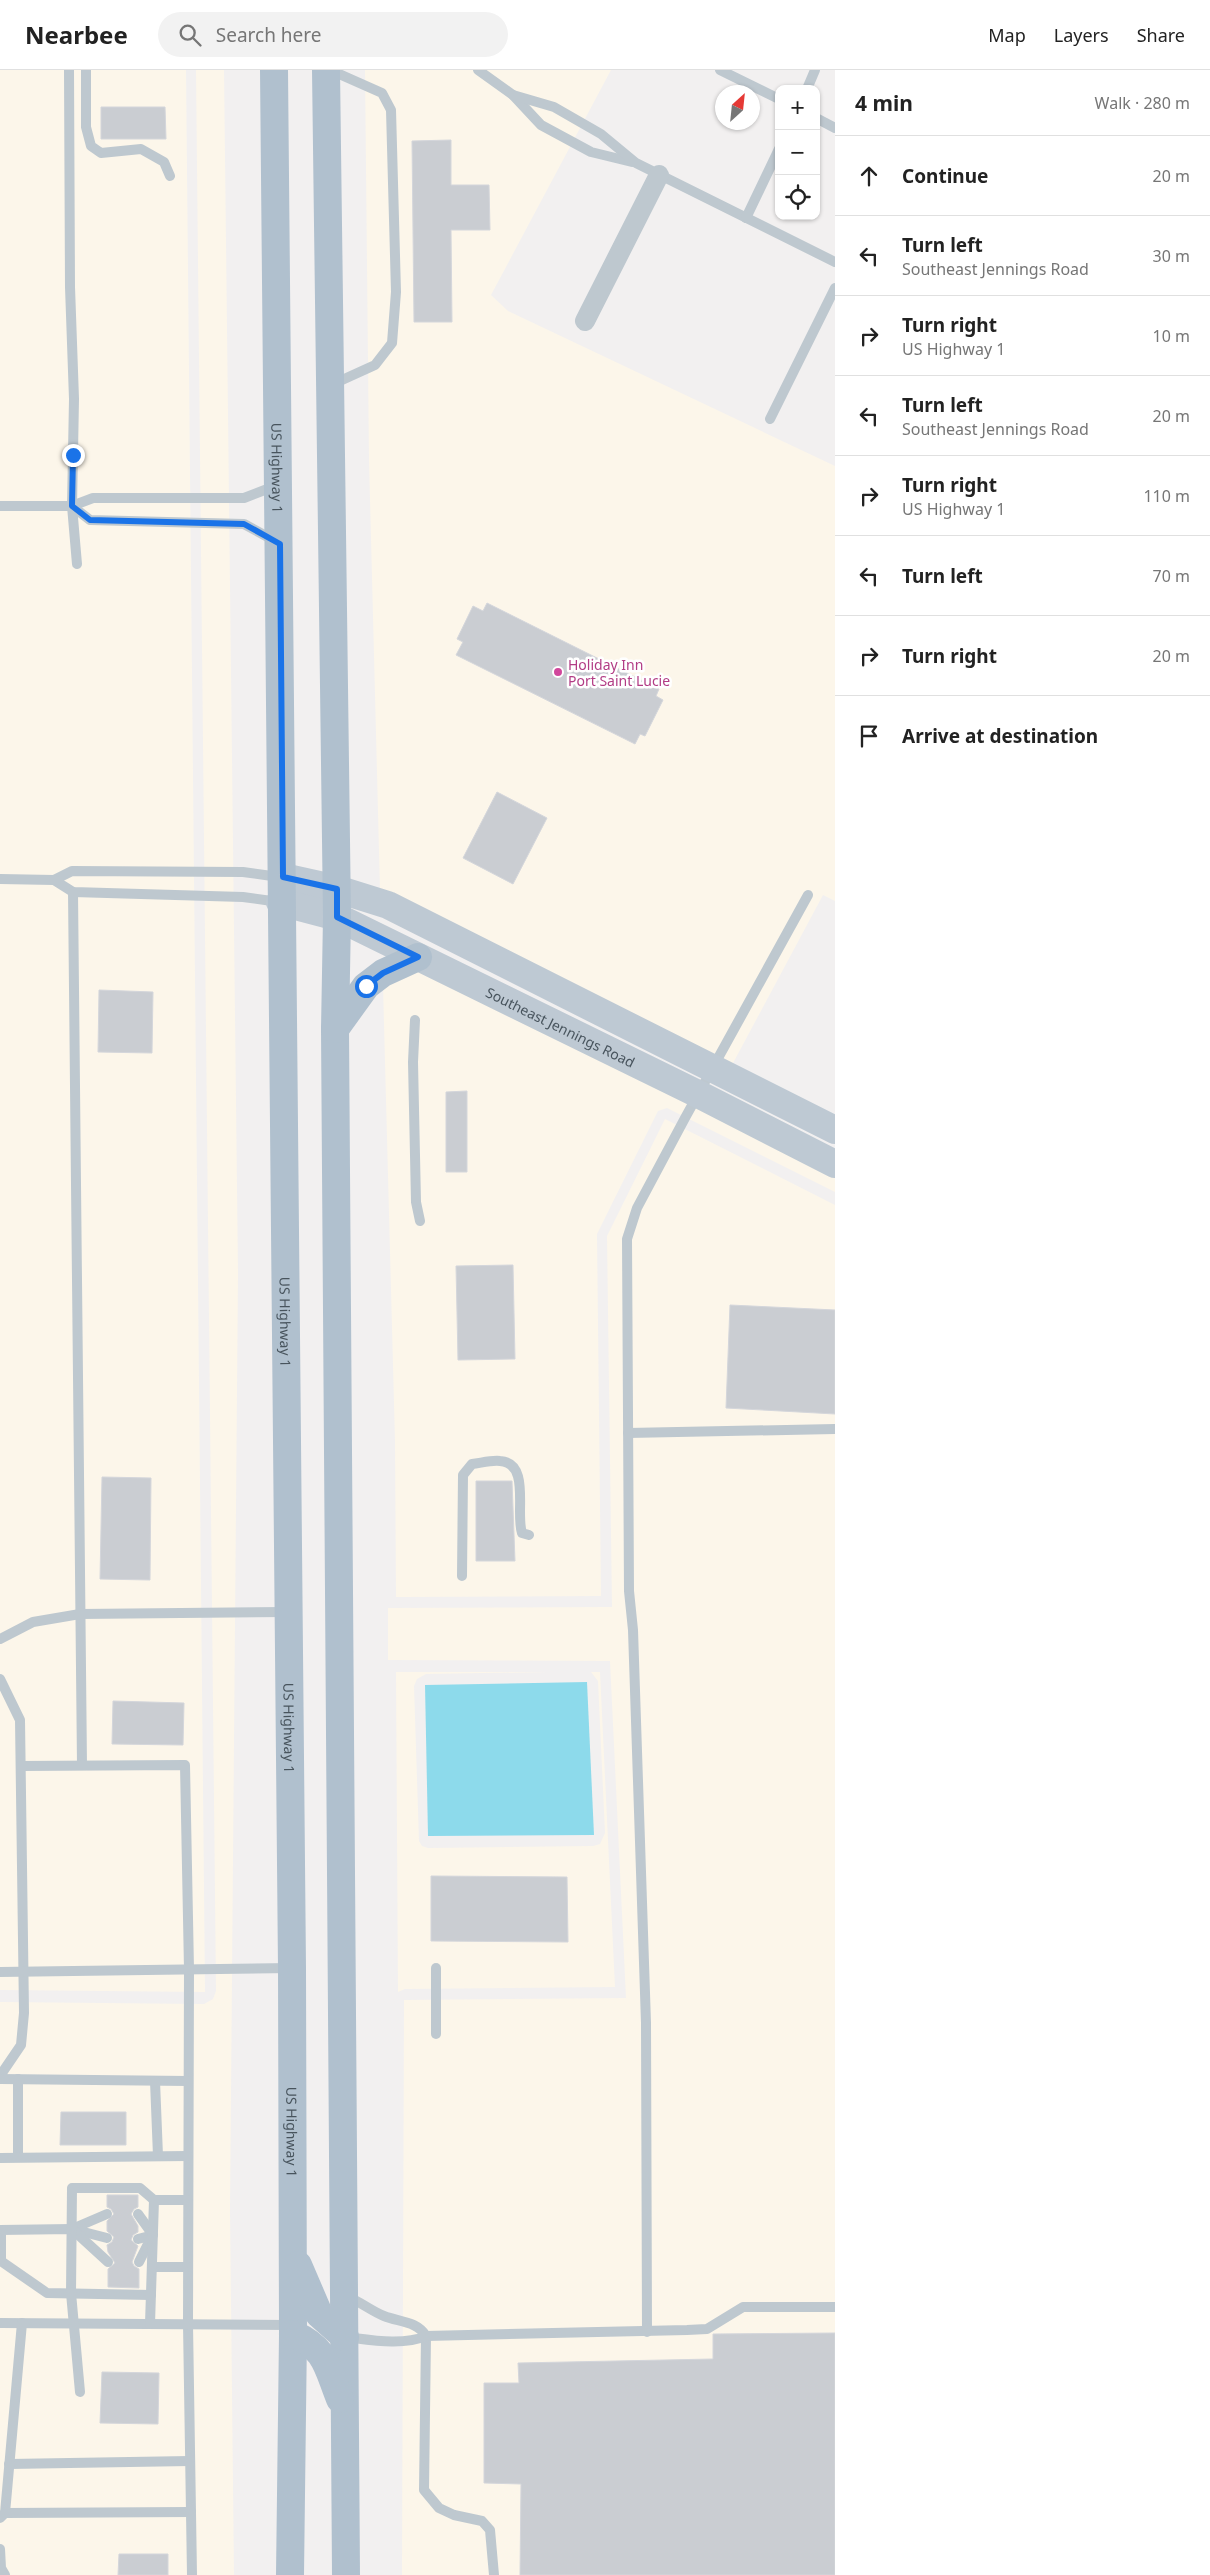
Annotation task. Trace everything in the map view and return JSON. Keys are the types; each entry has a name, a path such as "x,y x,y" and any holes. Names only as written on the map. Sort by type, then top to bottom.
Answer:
{"main road":[{"name":"US Highway 1","path":"274,70 280,544 292,1968 293,2329 290,2575"},
{"path":"328,70 337,889 335,1029 346,2575"},
{"path":"335,1029 366,986 383,973 418,957"},
{"path":"293,2254 319,2314 345,2337"},
{"path":"293,2329 322,2353 346,2415"}],"street":[{"path":"585,321 659,175"},
{"path":"282,890 337,889 388,905 835,1130"},
{"name":"Southeast Jennings Road","path":"282,890 698,1094 835,1164"}],"lane":[{"path":"69,70 70,287 74,399 72,506 77,564"},
{"path":"86,70 86,127 91,146 101,153 141,148 164,162 170,176"},
{"path":"328,70 382,93 391,110 396,292 392,343 375,365 330,385"},
{"path":"478,70 513,95 541,125 590,152 636,163"},
{"path":"720,70 775,97"},
{"path":"809,85 815,70"},
{"path":"513,95 554,107 601,134 636,163 835,262"},
{"path":"820,120 835,128"},
{"path":"746,218 775,157"},
{"path":"770,419 835,288"},
{"path":"0,506 72,506 93,498 244,498 279,484"},
{"path":"72,506 90,520 244,524 280,544"},
{"path":"0,880 54,880 72,871 243,872 282,890"},
{"path":"54,880 73,892 243,897 282,890"},
{"path":"73,892 82,1766"},
{"path":"647,2332 646,2024 633,1630 629,1591 627,1239 637,1208 808,895"},
{"path":"416,1020 413,1062 415,1192 420,1222"},
{"path":"628,1433 835,1429"},
{"path":"462,1576 463,1476 472,1464 501,1461 512,1466 520,1478 519,1525 522,1533 529,1535"},
{"path":"0,1639 33,1622 80,1614 288,1612"},
{"path":"0,1679 20,1720 23,1971 21,2045 0,2078 188,2081"},
{"path":"21,1766 184,1765 189,1969 188,2324 192,2575"},
{"path":"0,1972 292,1968"},
{"path":"436,1968 436,2034"},
{"path":"18,2079 18,2157"},
{"path":"155,2081 158,2156"},
{"path":"0,2158 188,2156"},
{"path":"80,2392 71,2294 72,2188 140,2188 154,2200 188,2200"},
{"path":"150,2324 154,2200"},
{"path":"72,2229 107,2214"},
{"path":"138,2214 153,2235"},
{"path":"72,2229 108,2262"},
{"path":"107,2238 72,2229 1,2230 1,2261 47,2293 151,2295"},
{"path":"138,2239 153,2235"},
{"path":"139,2262 153,2235"},
{"path":"152,2267 188,2267"},
{"path":"345,2296 358,2301 383,2316 412,2323 426,2336 424,2490 439,2508 454,2515 482,2521 490,2530 494,2575"},
{"path":"345,2337 374,2340 415,2340 426,2336 647,2332 707,2329 743,2306 835,2307"},
{"path":"0,2323 188,2324 293,2329"},
{"path":"22,2323 9,2464 2,2516 191,2512"},
{"path":"9,2464 190,2461"},
{"path":"0,2550 1,2568 5,2575"}],"shaded area":[{"path":"0,70 186,70 205,1992 0,1990"},
{"path":"196,70 224,70 238,1273 230,2211 234,2575 0,2575 0,2002 204,2004 213,1999 216,1991"},
{"path":"365,70 611,70 491,295 508,311 835,466 835,901 823,895 732,1065 380,890 369,460"},
{"path":"418,969 835,1177 835,1192 667,1108 658,1111 597,1234 601,1596 396,1597 395,1441 383,986"},
{"path":"665,1119 835,1205 835,2575 402,2575 404,2000 626,1998 610,1661 388,1660 388,1608 612,1607 607,1236"},
{"path":"396,1672 548,1672 426,1674 417,1679 414,1686 419,1841 422,1846 428,1848 593,1846 600,1844 605,1833 598,1681 591,1672 600,1672 615,1987 405,1989 398,1992"}],"water":[{"path":"587,1682 594,1835 428,1836 425,1685"}],"building":[{"path":"101,107 165,107 166,139 101,139"},
{"path":"451,140 451,185 489,185 490,230 451,230 452,322 414,322 412,141"},
{"name":"Holiday Inn Port Saint Lucie","path":"487,603 659,689 656,696 663,700 645,736 640,734 635,744 456,655 463,642 457,639 473,606 483,611"},
{"path":"497,792 547,818 513,884 463,858"},
{"path":"99,990 153,992 152,1053 98,1052"},
{"path":"467,1091 467,1172 446,1172 446,1092"},
{"path":"513,1265 515,1359 458,1360 456,1266"},
{"path":"730,1305 835,1310 835,1414 726,1408"},
{"path":"102,1477 151,1478 150,1580 100,1579"},
{"path":"476,1481 512,1481 515,1561 476,1561"},
{"path":"113,1701 184,1703 183,1745 112,1744"},
{"path":"431,1876 567,1877 568,1942 431,1941"},
{"path":"61,2112 126,2112 126,2145 60,2145"},
{"path":"107,2195 138,2195 138,2207 131,2214 138,2226 138,2232 133,2235 131,2240 138,2246 132,2262 139,2269 139,2288 108,2287 108,2269 115,2263 108,2252 107,2245 112,2242 114,2237 107,2231 107,2221 114,2214 107,2207"},
{"path":"835,2333 835,2575 520,2575 521,2484 484,2483 484,2383 519,2383 518,2363 713,2359 713,2334"},
{"path":"102,2372 159,2373 158,2424 100,2423"},
{"path":"119,2554 168,2554 168,2575 118,2575"}],"place":[{"name":"Holiday Inn Port Saint Lucie","path":"558,672"}],"route":[{"path":"73,455 72,506 90,520 196,521 244,524 280,544 283,877 337,889 337,917 418,957 383,973 366,986"}]}
